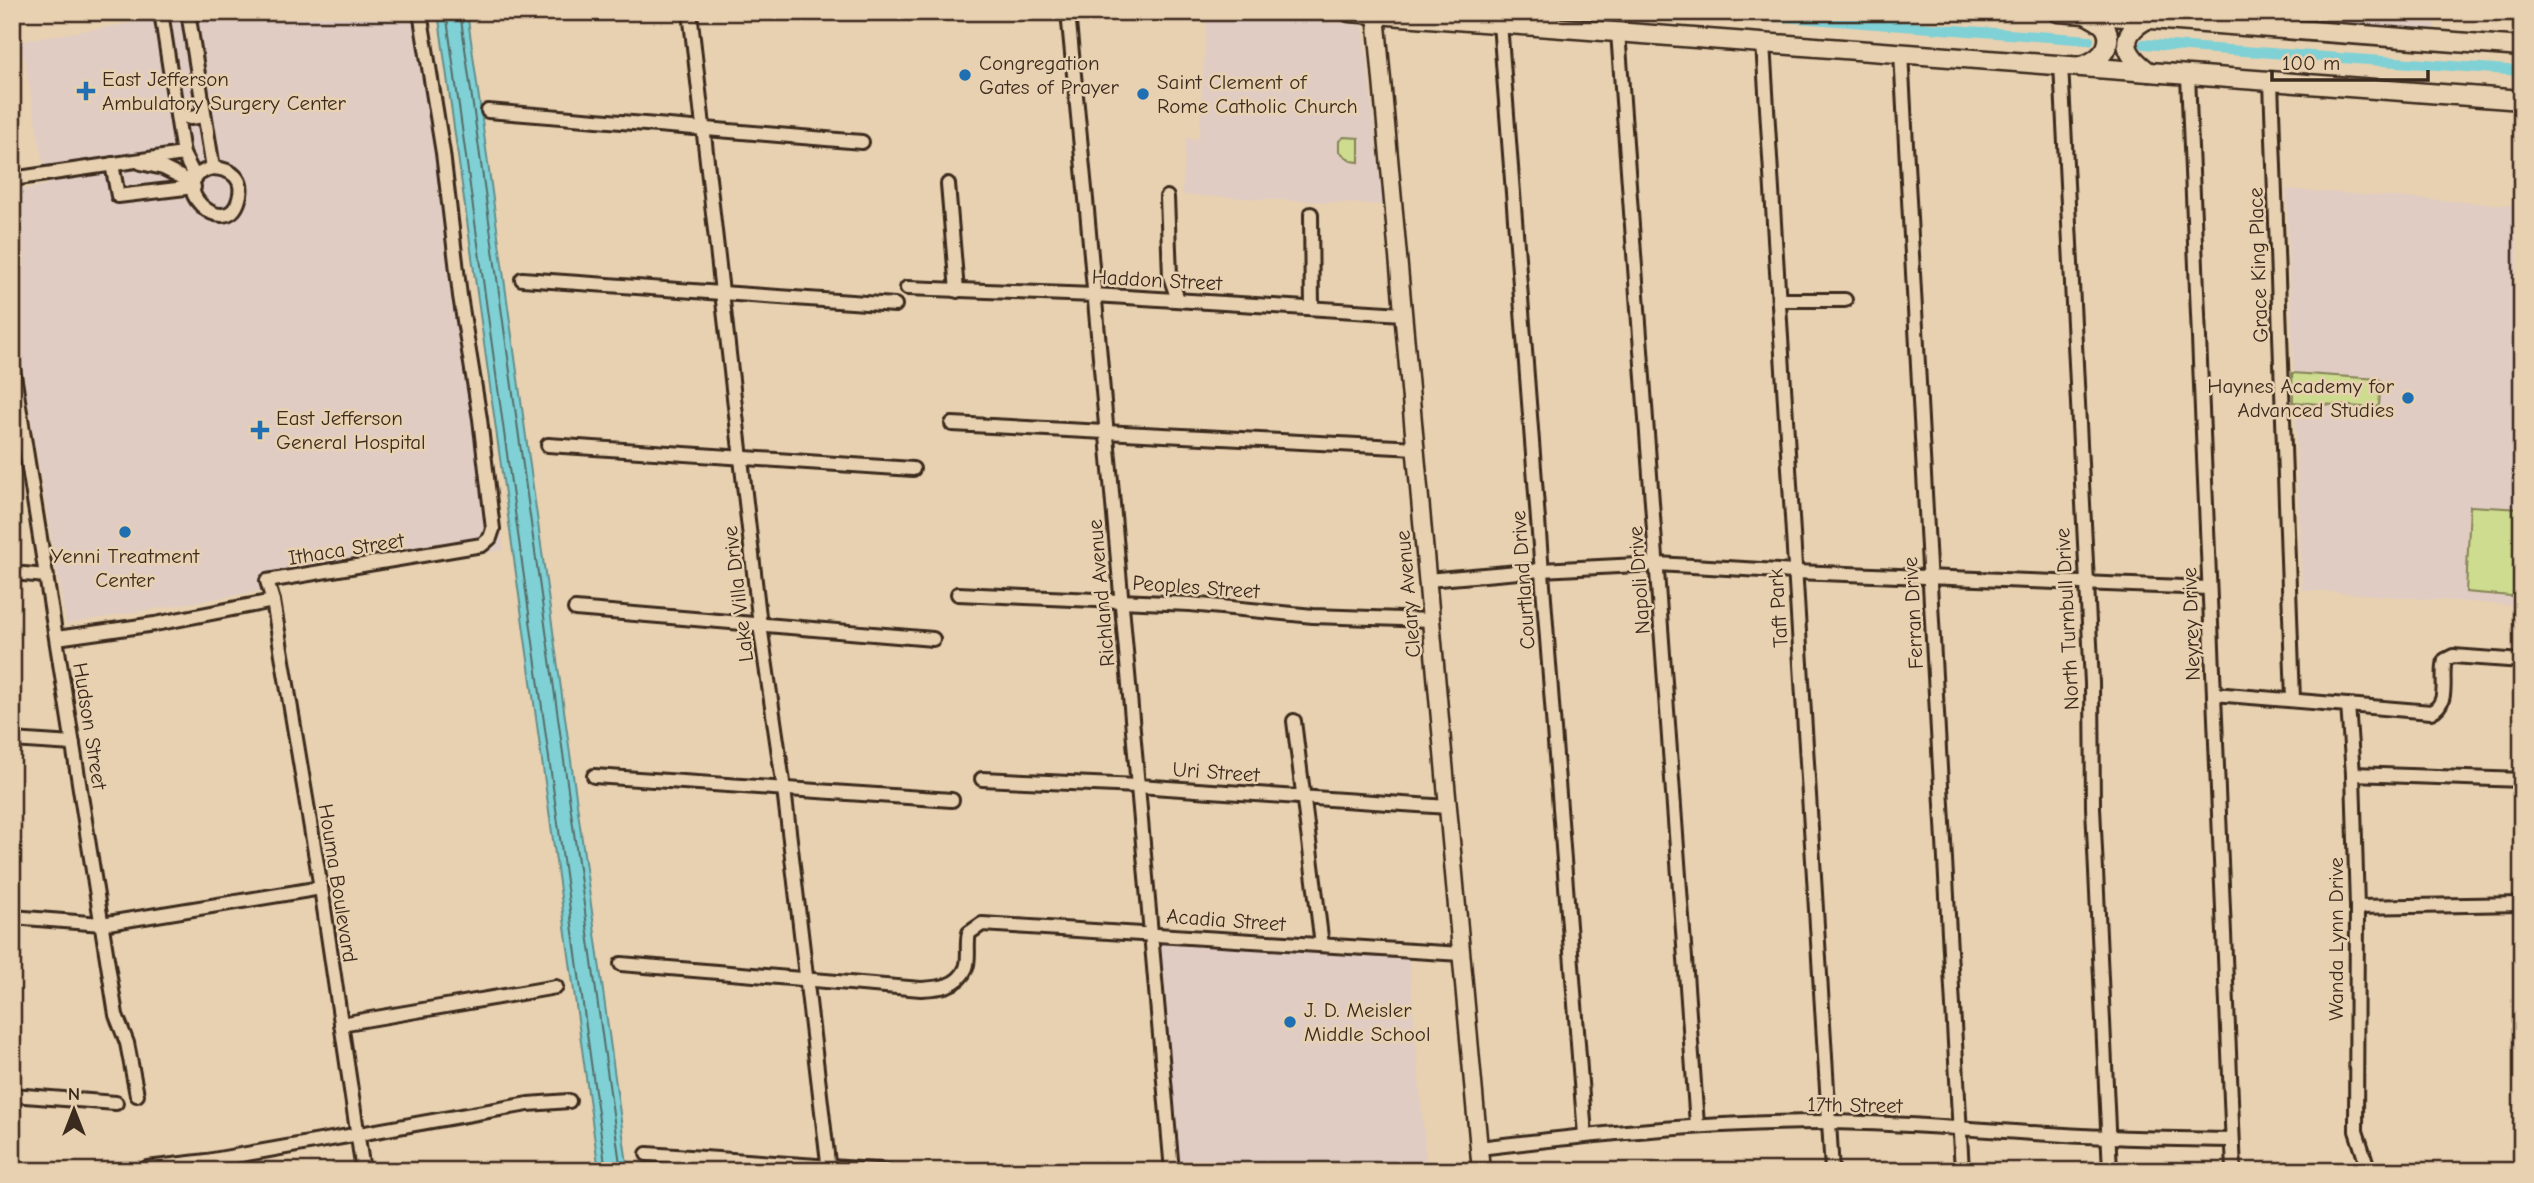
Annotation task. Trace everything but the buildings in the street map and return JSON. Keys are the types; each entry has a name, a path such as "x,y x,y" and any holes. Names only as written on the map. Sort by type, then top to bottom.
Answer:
{"main road":[{"path":"1349,12 2522,100"},
{"path":"1536,26 1555,18 1559,12"},
{"path":"1585,12 1590,21 1612,31"},
{"path":"2058,12 2149,18 2269,21 2522,47"},
{"path":"2080,66 2091,64 2099,57 2105,50 2108,38 2101,23 2086,15"},
{"path":"2149,18 2135,26 2127,42 2128,52 2134,61 2149,72"}],"street":[{"path":"112,164 118,196 194,182 204,170 224,168 239,179 242,188 237,205 230,211 212,214 198,203 194,182 183,153 162,12"},
{"path":"188,12 213,167"},
{"name":"Ithaca Street","path":"273,601 267,581 482,545 490,538 493,529 443,153 420,12"},
{"name":"Lake Villa Drive","path":"690,12 760,625 784,789 829,1169"},
{"name":"Richland Avenue","path":"1068,12 1172,1171"},
{"name":"Cleary Avenue","path":"1376,14 1481,1171"},
{"name":"Courtland Drive","path":"1500,23 1585,1135"},
{"name":"Napoli Drive","path":"1612,31 1657,564 1697,1125"},
{"name":"Taft Park","path":"1763,43 1832,1171"},
{"name":"Ferran Drive","path":"1901,53 1962,1171"},
{"name":"North Turnbull Drive","path":"2061,64 2091,684 2093,807 2110,1171"},
{"name":"Neyrey Drive","path":"2188,76 2234,1171"},
{"name":"Grace King Place","path":"2271,82 2292,699"},
{"path":"488,111 862,142"},
{"path":"177,114 190,118 204,116"},
{"path":"12,179 183,153"},
{"path":"133,161 163,168 194,182"},
{"path":"948,184 957,291"},
{"path":"1167,197 1170,276 1178,300"},
{"path":"1311,214 1312,308"},
{"path":"522,279 895,305"},
{"name":"Haddon Street","path":"907,288 1094,295 1404,314"},
{"path":"1779,300 1845,300"},
{"name":"Hudson Street","path":"12,362 16,406 47,576 116,1015 127,1042 136,1095"},
{"path":"952,424 1416,448"},
{"path":"548,445 913,469"},
{"path":"1427,580 1657,564 2209,588"},
{"path":"12,573 47,576"},
{"name":"Peoples Street","path":"958,594 1189,604 1313,616 1431,621"},
{"path":"57,638 155,624 273,601"},
{"name":"Houma Boulevard","path":"273,601 321,888 363,1171"},
{"path":"575,609 933,639"},
{"path":"2214,694 2431,712 2439,708 2443,699 2442,669 2445,660 2453,656 2522,661"},
{"name":"Wanda Lynn Drive","path":"2348,705 2357,907 2356,1131 2369,1171"},
{"path":"1294,722 1322,945"},
{"path":"12,740 73,744"},
{"path":"2353,774 2522,780"},
{"path":"594,776 952,800"},
{"name":"Uri Street","path":"982,779 1138,786 1448,807"},
{"path":"12,917 102,924 321,888"},
{"path":"2357,907 2522,904"},
{"name":"Acadia Street","path":"806,979 941,988 952,985 966,968 967,941 973,928 982,924 1461,954"},
{"path":"621,964 806,979"},
{"path":"341,1024 556,987"},
{"path":"12,1096 116,1103"},
{"path":"147,1168 207,1161 528,1104 569,1101"},
{"name":"17th Street","path":"1479,1148 1697,1125 1829,1122 2109,1137 2232,1140"},
{"path":"647,1154 829,1169 888,1171"}],"shaded area":[{"name":"East Jefferson General Hospital","path":"154,12 430,12 504,550 66,624 12,310 12,191 47,185 21,41 155,19"},
{"path":"2275,12 2436,12 2434,35 2276,21"},
{"path":"1207,13 1363,25 1383,205 1182,195 1186,138 1199,139"},
{"name":"Haynes Academy for Advanced Studies","path":"2520,111 2522,606 2302,590 2286,189 2520,206"},
{"name":"J. D. Meisler Middle School","path":"1159,943 1409,958 1427,1171 1180,1171"}],"green space":[{"path":"1344,137 1359,138 1359,162 1351,161 1339,151 1339,141"},
{"path":"2292,373 2379,379 2379,405 2376,408 2293,402"},
{"path":"2470,506 2522,509 2522,597 2466,592"}],"water":[{"path":"438,12 467,12 628,1171 599,1171"}],"waterway":[{"path":"1716,12 2089,40"},
{"path":"2144,44 2522,71"}],"place":[{"name":"Congregation Gates of Prayer","path":"965,75"},
{"name":"East Jefferson Ambulatory Surgery Center","path":"86,91"},
{"name":"Saint Clement of Rome Catholic Church","path":"1143,94"},
{"name":"Haynes Academy for Advanced Studies","path":"2408,398"},
{"name":"East Jefferson General Hospital","path":"260,430"},
{"name":"Yenni Treatment Center","path":"125,532"},
{"name":"J. D. Meisler Middle School","path":"1290,1022"}]}
